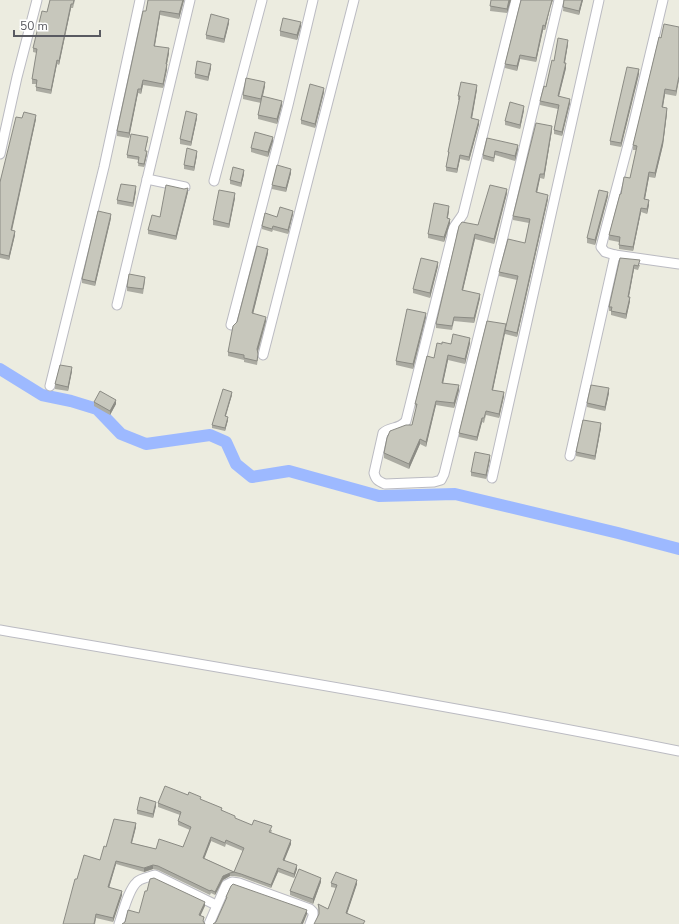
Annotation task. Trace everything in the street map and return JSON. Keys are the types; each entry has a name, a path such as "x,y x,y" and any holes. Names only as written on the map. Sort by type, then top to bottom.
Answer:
{"street":[{"path":"0,154 17,77 37,0"},
{"path":"50,386 104,167 140,0"},
{"path":"118,305 190,0"},
{"path":"214,181 262,0"},
{"path":"231,325 286,113 313,0"},
{"path":"263,355 354,0"},
{"path":"516,0 463,214 454,224 452,230 452,236 406,421 399,427 387,430 383,433 374,472 375,478 385,484 434,482 441,480 444,474 504,233 559,0"},
{"path":"492,478 599,0"},
{"path":"663,0 632,130 601,247 605,252 616,255 679,264"},
{"path":"147,179 185,187"},
{"path":"570,456 616,255"},
{"path":"0,630 279,677 558,727 679,751"},
{"path":"119,924 130,893 137,882 155,875 216,906"},
{"path":"209,924 226,884 232,882 239,883 310,909 313,912 310,924"}],"building":[{"path":"50,0 74,0 73,4 71,4 59,61 57,60 51,90 36,87 37,80 32,79 37,49 33,48 42,11 47,12"},
{"path":"148,0 183,0 179,14 160,11 154,46 169,48 163,84 143,80 141,89 138,89 129,133 117,131 143,11 146,11"},
{"path":"491,0 509,0 507,9 490,6"},
{"path":"521,0 552,0 545,26 543,25 536,58 520,55 517,66 505,64"},
{"path":"564,0 582,0 579,11 563,7"},
{"path":"211,14 229,19 224,39 206,35"},
{"path":"283,18 301,22 297,35 280,31"},
{"path":"664,24 679,27 679,76 676,91 665,89 662,107 667,108 663,140 655,173 649,172 644,199 649,200 647,209 641,208 633,247 619,245 620,237 609,235 621,194 624,177 630,178 637,146 633,145 659,37 661,38"},
{"path":"558,38 568,40 564,63 566,63 558,96 570,99 562,132 554,130 559,105 540,101 544,86 546,87 552,60 554,61"},
{"path":"197,61 211,64 208,77 195,74"},
{"path":"627,67 639,69 621,143 610,141"},
{"path":"246,78 265,82 261,99 243,95"},
{"path":"461,82 477,85 471,118 479,120 469,157 460,155 457,169 446,167 460,96 458,96"},
{"path":"310,84 324,88 315,124 301,120"},
{"path":"262,96 282,101 277,119 258,115"},
{"path":"510,102 524,106 520,125 505,121"},
{"path":"186,111 197,114 191,142 180,139"},
{"path":"24,112 36,115 11,230 15,231 9,256 0,254 0,182 16,117 22,118"},
{"path":"536,123 552,126 544,174 540,174 536,192 548,195 517,333 505,330 518,276 499,272 508,239 525,243 530,219 513,216"},
{"path":"255,132 273,137 268,152 251,148"},
{"path":"131,134 148,137 144,164 138,163 139,157 127,155"},
{"path":"487,138 518,145 515,156 495,151 494,158 483,155"},
{"path":"187,148 197,151 194,167 184,165"},
{"path":"277,165 291,169 286,188 272,185"},
{"path":"233,167 244,170 241,183 230,180"},
{"path":"121,184 136,186 133,203 117,200"},
{"path":"166,185 184,189 188,188 176,236 148,230 152,215 160,217"},
{"path":"490,185 507,189 494,239 475,234 462,290 480,294 474,318 454,317 452,326 436,324 459,226 462,222 478,225"},
{"path":"219,190 235,193 229,224 213,220"},
{"path":"599,190 608,192 595,240 587,238"},
{"path":"434,203 449,206 447,218 450,219 444,237 428,234"},
{"path":"280,207 293,211 288,230 273,226 272,229 262,226 265,213 277,217"},
{"path":"98,211 111,214 95,282 82,279"},
{"path":"257,246 268,249 252,313 266,317 257,349 257,361 244,358 244,355 228,352 233,326 237,322"},
{"path":"421,258 438,262 430,293 413,289"},
{"path":"620,258 640,260 638,266 634,265 628,297 630,297 626,314 611,311 612,307 609,307"},
{"path":"129,274 145,277 143,289 127,287"},
{"path":"407,309 426,313 413,364 396,361"},
{"path":"487,321 506,324 492,390 504,392 499,414 486,411 484,418 482,418 477,437 459,433"},
{"path":"453,334 470,338 465,359 448,355 442,383 459,385 454,403 436,401 426,442 420,439 409,464 384,453 390,431 406,425 412,425 417,404 415,404 427,356 434,358 437,343 442,344 442,342 451,344"},
{"path":"60,365 72,367 68,387 55,384"},
{"path":"591,385 609,388 605,407 587,403"},
{"path":"223,389 232,392 225,416 228,417 225,428 212,425"},
{"path":"100,391 116,400 110,411 94,402"},
{"path":"583,420 601,423 595,456 576,452"},
{"path":"475,452 490,455 486,475 471,472"},
{"path":"165,786 188,795 189,792 201,797 200,799 222,808 221,810 235,816 235,818 252,825 254,820 272,826 269,832 291,840 283,860 297,865 294,874 278,868 271,885 234,872 223,876 215,892 158,866 153,865 144,868 116,861 108,887 122,891 113,918 96,914 94,924 63,924 75,879 77,879 84,855 100,860 104,846 106,847 114,819 136,823 131,843 156,849 159,839 183,847 191,827 178,821 181,812 158,803","holes":["211,837 225,843 226,840 244,848 234,872 203,858"]},
{"path":"140,797 156,802 153,814 137,810"},
{"path":"299,869 321,878 313,899 290,891"},
{"path":"336,872 357,880 346,913 365,921 363,924 314,924 319,914 318,904 328,909 337,885 331,883"},
{"path":"154,878 205,902 199,915 204,917 203,921 205,924 122,924 125,922 128,910 139,913 150,879"},
{"path":"233,884 307,910 301,924 213,924 216,922"}],"waterway":[{"path":"0,369 42,395 71,401 97,409 121,434 146,444 210,435 226,442 236,464 252,477 289,471 379,496 455,494 679,549"}]}
